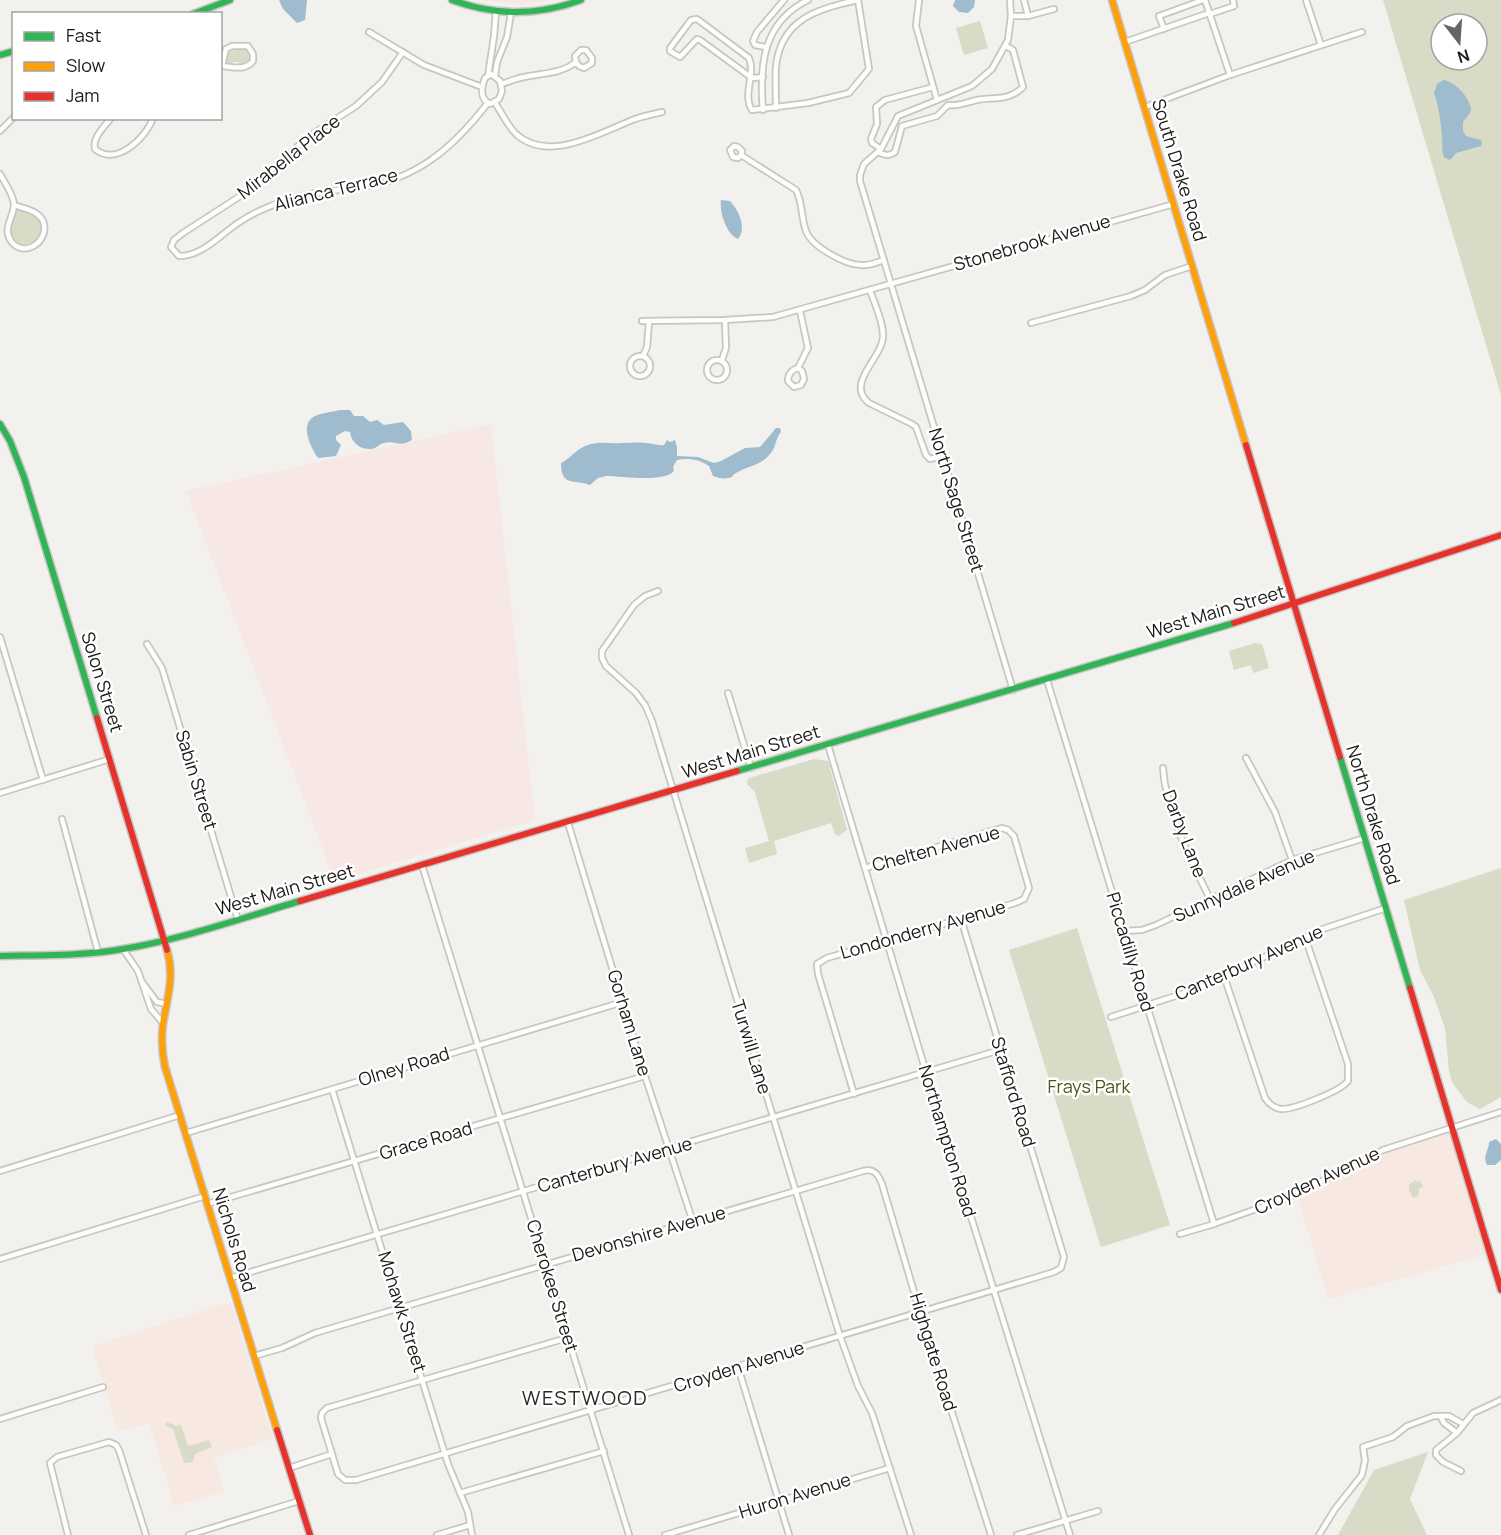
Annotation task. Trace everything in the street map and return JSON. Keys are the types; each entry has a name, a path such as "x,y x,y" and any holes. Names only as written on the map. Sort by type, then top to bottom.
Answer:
{"street":[{"path":"198,12 230,0"},
{"path":"452,0 511,13 550,10 581,0"},
{"path":"765,47 755,45 753,41 757,32 784,0"},
{"path":"763,110 765,47 788,13 808,0"},
{"path":"763,77 752,78 700,39 694,41 680,57 670,51 670,48 691,20 697,19 749,58 752,78 749,84 749,105 752,110 763,110 776,108 808,103 849,93 864,77 869,65 858,0 814,11 786,36 776,64 776,108"},
{"path":"919,0 916,26 937,100"},
{"path":"879,151 898,116 972,86 985,77 996,63 1008,40 1010,0"},
{"path":"1024,0 1028,15"},
{"name":"South Drake Road","path":"1112,0 1218,349"},
{"path":"1164,28 1159,16 1204,0 1230,75"},
{"path":"1125,42 1234,6 1233,0"},
{"path":"1306,0 1321,45"},
{"path":"1011,16 1054,9"},
{"path":"495,11 488,76 482,87 487,104 495,103 501,95 501,84 495,76 497,62 507,37 511,13"},
{"path":"369,32 424,65 482,87"},
{"path":"1144,107 1230,75 1362,32"},
{"path":"222,63 226,49 232,46 248,46 253,54 254,61 249,67 222,66"},
{"path":"948,105 955,107 980,99 998,99 1019,91 1023,87 1013,50 1006,46"},
{"name":"Mirabella Place","path":"174,252 171,247 174,240 248,191 308,137 369,96 403,52"},
{"path":"501,84 523,77 552,73 576,62"},
{"path":"488,76 495,76"},
{"path":"933,87 885,100 876,107 877,124 871,139 872,143 886,156 891,154 895,152 902,126 937,116 948,105"},
{"path":"945,97 948,105"},
{"path":"495,103 509,126 520,137 532,143 547,146 588,140 633,120 662,112"},
{"name":"Alianca Terrace","path":"174,252 179,256 195,253 253,214 296,196 379,184 420,167 434,159 466,131 487,104"},
{"path":"0,130 12,119"},
{"path":"109,120 94,144 95,149 104,154 132,147 146,134 152,120"},
{"name":"North Sage Street","path":"879,151 864,164 860,181 1013,690"},
{"path":"741,155 796,190 807,234 814,243 854,265 863,266 884,260"},
{"path":"0,174 14,205 8,223 11,240 16,246 26,248 36,246 45,230 43,219 36,213 14,205"},
{"name":"Stonebrook Avenue","path":"642,321 759,319 800,311 891,283 1174,204"},
{"path":"1031,323 1131,296 1145,290 1165,274 1192,266"},
{"path":"870,290 884,335 862,379 862,394 869,403 912,424 930,459 942,456"},
{"path":"798,368 807,354 808,344 800,311"},
{"path":"722,360 709,364 706,371 710,377 717,380 725,376 727,369 722,360 726,348 725,320"},
{"path":"643,356 647,347 649,321"},
{"name":"North Drake Road","path":"1218,349 1501,1290"},
{"path":"634,356 643,356 648,360 650,369 645,375 637,376 630,371 629,363 634,356"},
{"name":"Solon Street","path":"0,424 19,461 168,951"},
{"name":"West Main Street","path":"0,956 123,949 238,920 1047,680 1294,604 1501,535"},
{"name":"Turwill Lane","path":"658,591 645,596 634,605 603,647 602,655 609,670 636,693 645,705 674,791 840,1336 858,1386 872,1413 911,1535"},
{"path":"0,637 43,780"},
{"name":"Sabin Street","path":"147,644 162,668 238,920"},
{"name":"Piccadilly Road","path":"1047,680 1215,1224"},
{"path":"728,693 751,768"},
{"name":"Northampton Road","path":"828,745 926,1072 1070,1535"},
{"path":"1246,758 1275,812 1292,860"},
{"path":"0,793 110,759"},
{"name":"Darby Lane","path":"1163,768 1165,792 1193,864 1210,898"},
{"path":"62,819 98,952"},
{"name":"Gorham Lane","path":"568,823 645,1076 693,1222"},
{"name":"Chelten Avenue","path":"865,868 999,828 1008,830 1016,840 1028,882 1027,894"},
{"name":"Sunnydale Avenue","path":"1123,931 1142,930 1156,925 1292,860 1365,838"},
{"name":"Cherokee Street","path":"422,865 629,1535"},
{"name":"Londonderry Avenue","path":"854,1094 818,974 818,964 827,958 1016,903 1024,899 1027,894"},
{"name":"Canterbury Avenue","path":"1112,1017 1200,988 1330,926 1386,908"},
{"name":"Stafford Road","path":"961,919 1064,1257 1063,1266"},
{"path":"1224,976 1265,1098 1273,1106 1283,1109 1334,1092 1345,1085 1348,1077 1348,1064 1305,937"},
{"path":"123,949 134,964 151,1009 164,1023"},
{"name":"Nichols Road","path":"168,951 172,976 164,1023 163,1059 310,1535"},
{"path":"142,982 157,1002 167,1004"},
{"name":"Olney Road","path":"186,1133 623,1002"},
{"name":"Canterbury Avenue","path":"230,1278 1000,1050"},
{"name":"Grace Road","path":"0,1260 206,1200 355,1162 645,1076"},
{"name":"Mohawk Street","path":"332,1089 472,1535"},
{"name":"Croyden Avenue","path":"1180,1234 1290,1197 1383,1150 1501,1112"},
{"path":"0,1171 180,1115"},
{"name":"Devonshire Avenue","path":"254,1356 282,1348 315,1333 545,1264 863,1171 874,1171"},
{"name":"Highgate Road","path":"874,1171 878,1174 882,1184 991,1535"},
{"name":"Croyden Avenue","path":"332,1454 340,1477 351,1480 738,1367 1054,1272 1063,1266"},
{"path":"289,1468 332,1454 321,1418 324,1410 567,1338"},
{"path":"738,1367 789,1535"},
{"path":"0,1419 104,1387"},
{"path":"1461,1471 1443,1462 1436,1455 1436,1450 1457,1433 1477,1410 1501,1400"},
{"path":"1319,1535 1335,1509 1362,1475 1365,1460 1363,1447 1393,1437 1412,1424 1434,1416 1449,1416 1463,1424"},
{"path":"1440,1416 1444,1423 1457,1433"},
{"path":"68,1535 50,1463 53,1458 105,1442 116,1444 146,1535"},
{"path":"460,1493 604,1451"},
{"name":"Huron Avenue","path":"665,1535 890,1468"},
{"path":"189,1535 202,1533 299,1501"},
{"path":"1017,1535 1098,1511"},
{"path":"437,1535 470,1525"}],"shaded area":[{"path":"479,0 549,0 520,4"},
{"path":"491,424 535,820 335,881 186,491"},
{"path":"1451,1131 1487,1254 1328,1299 1297,1195 1380,1155"},
{"path":"231,1302 273,1439 214,1458 224,1491 174,1506 149,1423 118,1432 92,1346"}],"green space":[{"path":"1383,0 1501,0 1501,395"},
{"path":"980,21 988,48 964,55 956,28"},
{"path":"245,49 251,54 250,63 239,66 239,62 233,62 233,66 227,65 227,55 230,51"},
{"path":"20,210 37,217 43,225 43,232 33,242 19,243 13,238 12,224 16,211"},
{"path":"1255,643 1262,644 1269,668 1253,673 1251,665 1234,670 1229,651"},
{"path":"814,759 828,761 847,830 838,836 831,823 774,841 777,854 749,863 745,848 769,841 755,792 747,781 749,778"},
{"path":"1501,868 1501,1097 1480,1109 1467,1102 1452,1082 1445,1028 1434,997 1420,970 1404,900"},
{"name":"Frays Park","path":"1077,928 1170,1225 1101,1247 1009,950"},
{"path":"1416,1180 1420,1181 1423,1186 1419,1189 1418,1196 1413,1198 1409,1184"},
{"path":"167,1422 176,1426 181,1425 188,1446 209,1440 212,1447 195,1454 193,1462 184,1463 173,1429 165,1425"},
{"path":"1428,1452 1410,1499 1427,1535 1338,1535 1374,1470"}],"water":[{"path":"279,0 307,0 305,20 297,23 283,9"},
{"path":"955,0 975,0 974,7 968,13 959,12 953,6"},
{"path":"1443,80 1461,90 1471,109 1463,122 1463,131 1466,136 1481,140 1482,143 1481,146 1456,153 1450,160 1443,154 1440,121 1434,93 1437,84"},
{"path":"721,200 730,201 739,215 742,230 738,239 730,233 724,222"},
{"path":"350,410 354,416 363,416 370,422 377,420 384,425 403,422 411,431 412,440 400,444 384,443 373,449 367,449 357,445 350,432 345,431 336,436 336,440 341,445 336,456 318,458 308,438 309,422 318,415"},
{"path":"776,428 780,428 781,432 769,456 730,478 713,476 709,466 690,459 677,460 673,467 674,471 661,477 606,476 598,478 590,485 570,481 563,476 561,463 588,445 639,443 664,445 667,440 670,442 675,440 677,456 698,457 714,463 745,448 760,447"},
{"path":"1496,1139 1501,1144 1501,1160 1495,1165 1487,1165 1485,1156 1489,1142"}],"traffic: fast":[{"path":"198,12 230,0"},
{"path":"452,0 484,9 516,12 549,9 581,0"},
{"path":"0,55 12,52"},
{"path":"0,424 10,441 24,477 97,718"},
{"path":"737,771 1234,623"},
{"path":"1340,757 1410,988"},
{"path":"0,956 77,954 145,945 300,901"}],"traffic: slow":[{"path":"1112,0 1246,445"},
{"path":"167,950 170,978 162,1035 165,1067 277,1430"}],"traffic: jam":[{"path":"1246,445 1340,757"},
{"path":"1234,623 1501,535"},
{"path":"97,718 167,950"},
{"path":"300,901 737,771"},
{"path":"1410,988 1501,1290"},
{"path":"277,1430 310,1535"}],"district":[{"name":"WESTWOOD","path":"585,1398"}]}
